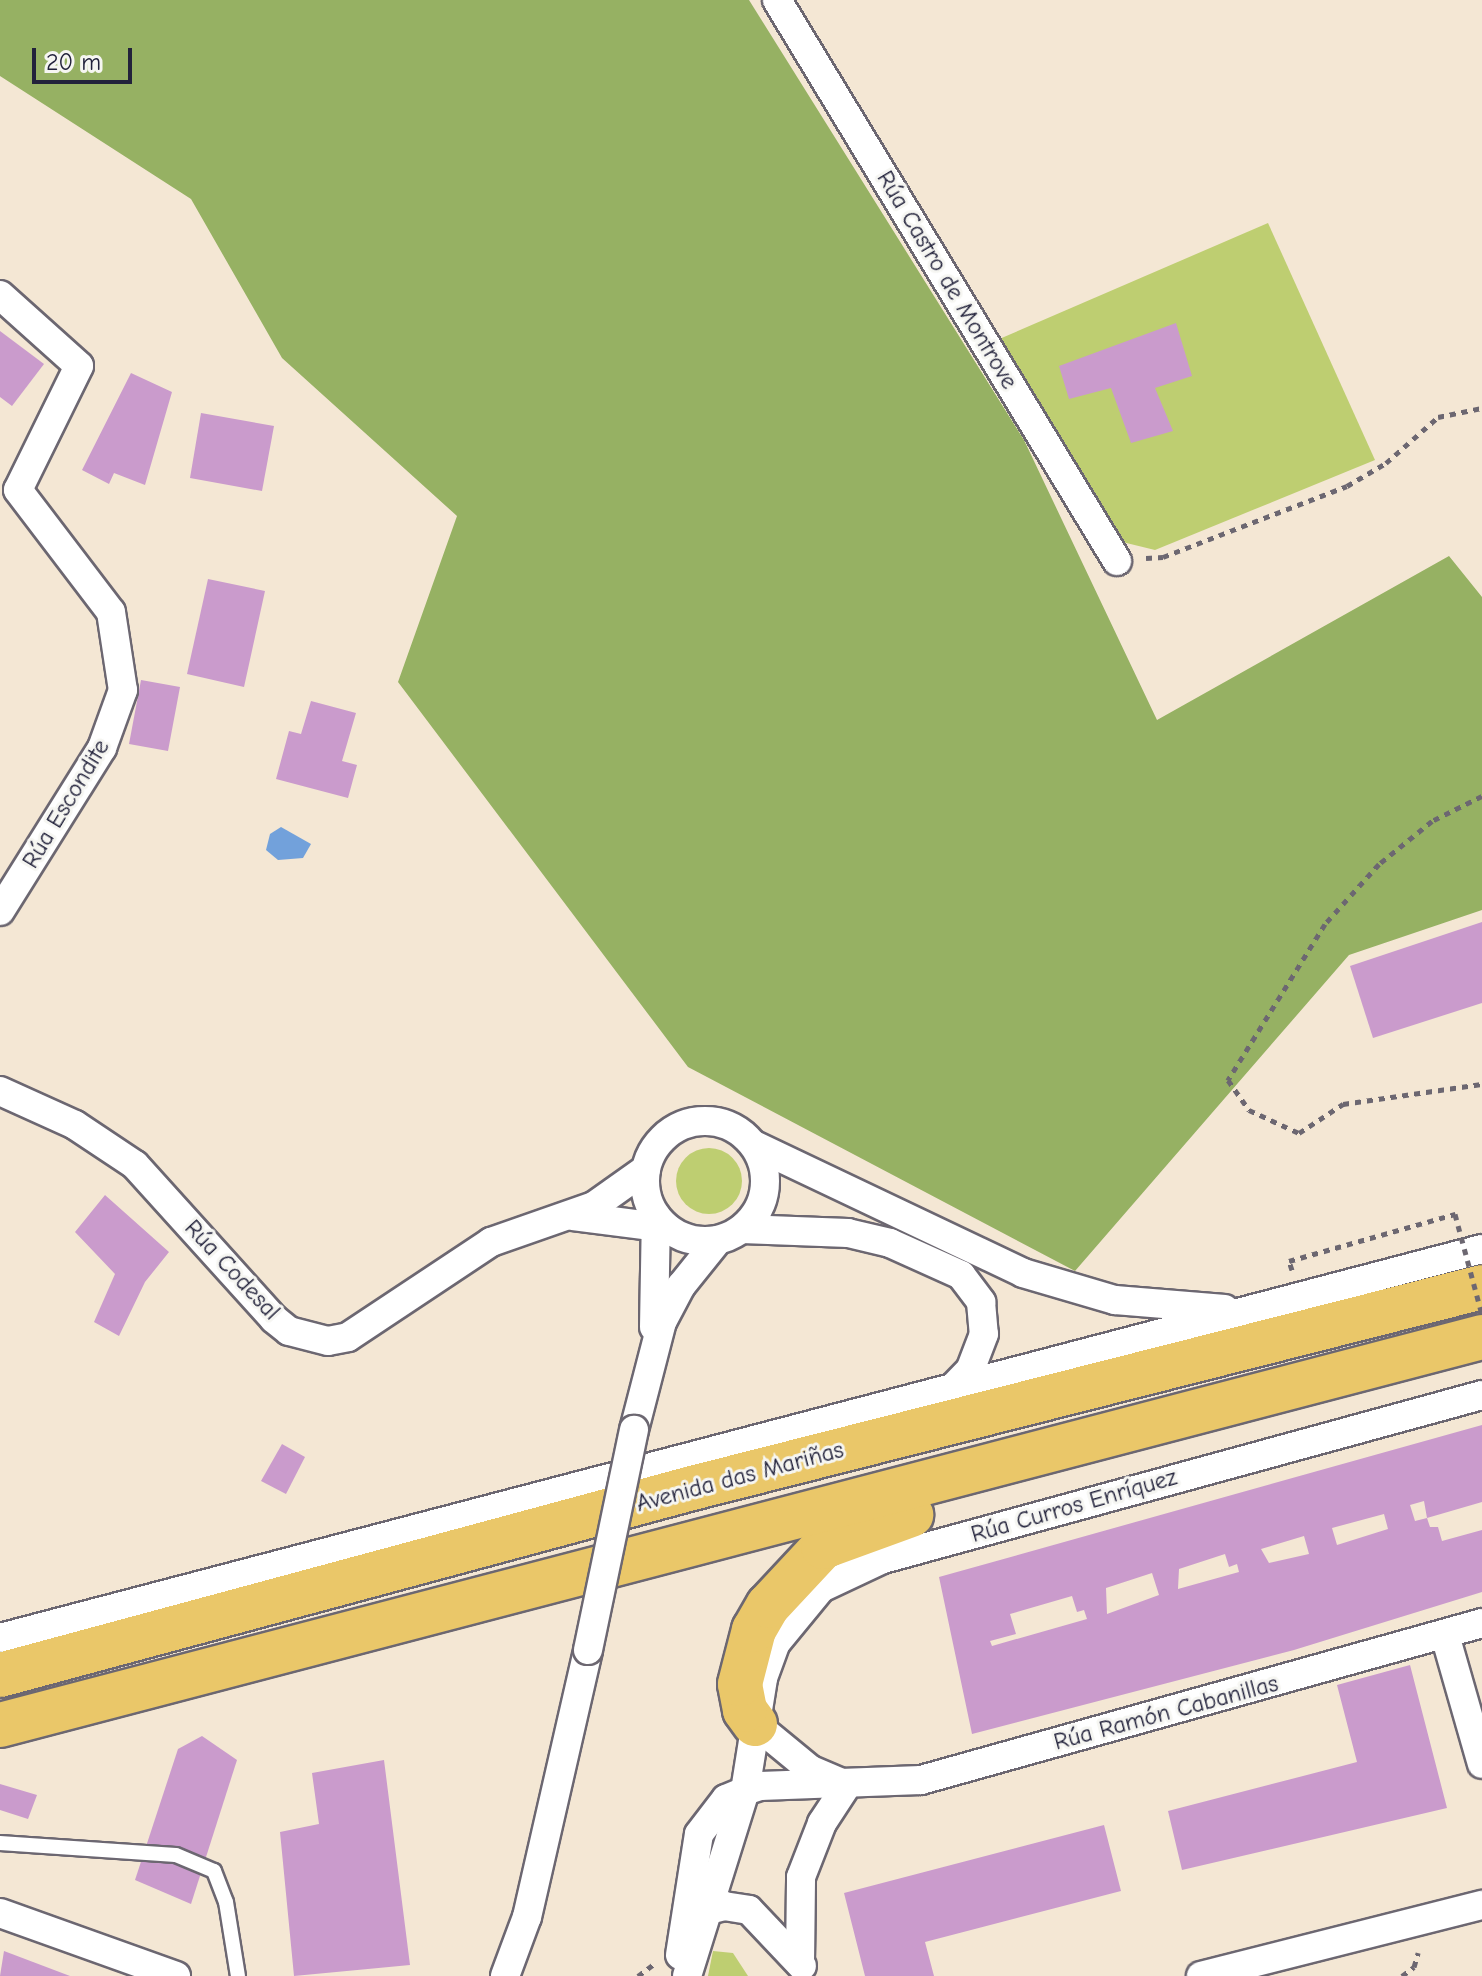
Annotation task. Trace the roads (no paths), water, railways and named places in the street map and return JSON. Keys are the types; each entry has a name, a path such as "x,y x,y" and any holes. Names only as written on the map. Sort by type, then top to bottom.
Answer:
{"highway":[{"name":"Avenida das Mariñas","path":"0,1675 692,1488 1482,1287"},
{"name":"Avenida das Mariñas","path":"0,1725 1482,1337"},
{"path":"755,1724 745,1710 740,1684 754,1630 796,1571 823,1547 874,1525 1224,1426 1315,1381"}],"street":[{"name":"Rúa Castro de Montrove","path":"777,0 1117,561"},
{"name":"Rúa Escondite","path":"0,295 79,366 18,490 111,612 123,690 102,748 0,911"},
{"name":"Rúa Codesal","path":"0,1091 75,1125 135,1165 274,1319 305,1336 348,1337 447,1266 491,1242 613,1195 646,1169"},
{"path":"505,1976 527,1917 652,1353 660,1224 647,1194 646,1169 662,1139 692,1122 726,1125 754,1145 1023,1273 1115,1300 1211,1311 1301,1298"},
{"path":"652,1353 681,1286 763,1198 764,1171 754,1145"},
{"name":"Rúa Codesal","path":"564,1216 660,1224"},
{"path":"660,1224 682,1237 848,1233 890,1243 961,1275 981,1302 984,1334 970,1370 949,1392"},
{"path":"0,1638 582,1483 949,1392 1482,1249"},
{"name":"Rúa Curros Enríquez","path":"687,1976 745,1791 755,1724 776,1643 821,1588 857,1567 1482,1395"},
{"name":"Rúa Ramón Cabanillas","path":"755,1724 811,1770 847,1785 921,1780 1482,1623"},
{"path":"1445,1635 1482,1764"},
{"path":"678,1976 699,1834 726,1799 760,1786 847,1785"},
{"path":"803,1970 801,1877 822,1823 847,1785"},
{"path":"1201,1976 1482,1905"},
{"path":"709,1910 724,1906 749,1910 803,1970"},
{"path":"0,1913 176,1976"},
{"path":"523,1976 527,1917"}],"lane":[{"path":"0,1843 176,1855 214,1871 226,1902 238,1976"}],"water":[{"path":"281,827 311,844 303,858 278,860 266,850 270,834"}]}
